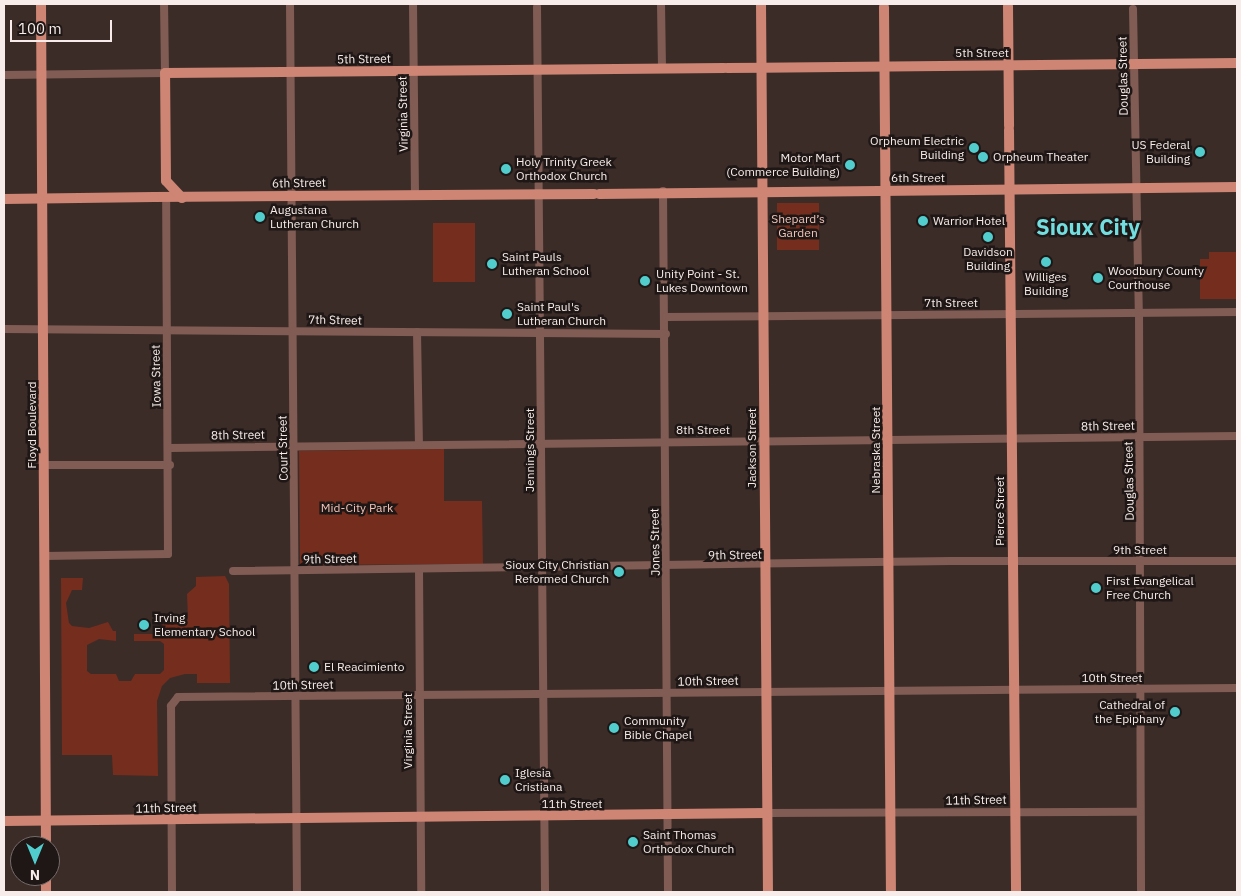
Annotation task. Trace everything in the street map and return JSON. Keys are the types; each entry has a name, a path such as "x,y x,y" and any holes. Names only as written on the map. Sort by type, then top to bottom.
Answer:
{"main road":[{"name":"Floyd Boulevard","path":"41,4 46,836"},
{"name":"Jackson Street","path":"761,4 768,892"},
{"name":"Pierce Street","path":"1008,6 1016,892"},
{"name":"Nebraska Street","path":"884,7 891,892"},
{"name":"5th Street","path":"165,73 1237,63"},
{"path":"154,197 166,181 165,73"},
{"path":"166,181 182,198"},
{"name":"6th Street","path":"4,199 1237,187"},
{"name":"11th Street","path":"4,821 171,821 767,813"}],"street":[{"path":"164,4 165,73"},
{"name":"Court Street","path":"290,4 297,892"},
{"name":"Virginia Street","path":"413,4 415,195"},
{"path":"661,4 662,68"},
{"name":"Douglas Street","path":"1133,6 1133,64 1138,188 1141,548 1138,562 1141,892"},
{"name":"Jennings Street","path":"537,7 545,892"},
{"name":"5th Street","path":"4,75 165,73"},
{"name":"Jones Street","path":"663,192 666,316 668,892"},
{"name":"Iowa Street","path":"45,556 168,554 170,448 166,198"},
{"name":"7th Street","path":"666,316 1237,312"},
{"name":"7th Street","path":"4,329 666,334"},
{"path":"417,332 419,444"},
{"name":"8th Street","path":"170,448 541,442 1237,436"},
{"path":"44,465 170,465"},
{"name":"9th Street","path":"233,571 765,566 889,562 1237,561"},
{"name":"Virginia Street","path":"419,570 422,892"},
{"name":"10th Street","path":"171,821 171,706 178,697 766,692 890,689 1237,688"},
{"name":"11th Street","path":"767,813 1140,812"},
{"path":"171,821 172,892"}],"green space":[{"name":"Shepard’s Garden","path":"777,203 819,203 819,250 777,250"},
{"path":"433,223 475,223 475,282 433,282"},
{"path":"1209,252 1237,252 1237,299 1200,299 1200,259 1209,259"},
{"name":"Mid-City Park","path":"444,449 444,501 482,501 483,564 300,565 299,451"},
{"path":"225,576 229,584 230,683 197,683 197,674 185,674 170,678 162,686 157,701 158,776 113,775 112,755 62,755 61,578 83,578 82,590 72,590 66,603 69,623 72,626 89,628 108,622 113,631 116,631 116,641 99,639 87,645 87,671 91,674 116,674 119,681 131,681 135,674 160,674 164,670 164,644 160,641 134,641 134,634 158,634 162,624 184,624 188,619 187,594 196,586 196,577"}],"place":[{"name":"Orpheum Electric Building","path":"974,148"},
{"name":"US Federal Building","path":"1200,152"},
{"name":"Orpheum Theater","path":"983,157"},
{"name":"Motor Mart (Commerce Building)","path":"850,165"},
{"name":"Holy Trinity Greek Orthodox Church","path":"506,169"},
{"name":"Augustana Lutheran Church","path":"260,217"},
{"name":"Warrior Hotel","path":"923,221"},
{"name":"Davidson Building","path":"988,237"},
{"name":"Williges Building","path":"1046,262"},
{"name":"Saint Pauls Lutheran School","path":"492,264"},
{"name":"Woodbury County Courthouse","path":"1098,278"},
{"name":"Unity Point - St. Lukes Downtown","path":"645,281"},
{"name":"Saint Paul's Lutheran Church","path":"507,314"},
{"name":"Sioux City Christian Reformed Church","path":"619,572"},
{"name":"First Evangelical Free Church","path":"1096,588"},
{"name":"Irving Elementary School","path":"144,625"},
{"name":"El Reacimiento","path":"314,667"},
{"name":"Cathedral of the Epiphany","path":"1175,712"},
{"name":"Community Bible Chapel","path":"614,728"},
{"name":"Iglesia Cristiana","path":"505,780"},
{"name":"Saint Thomas Orthodox Church","path":"633,842"}],"district":[{"name":"Sioux City","path":"1088,227"}]}
